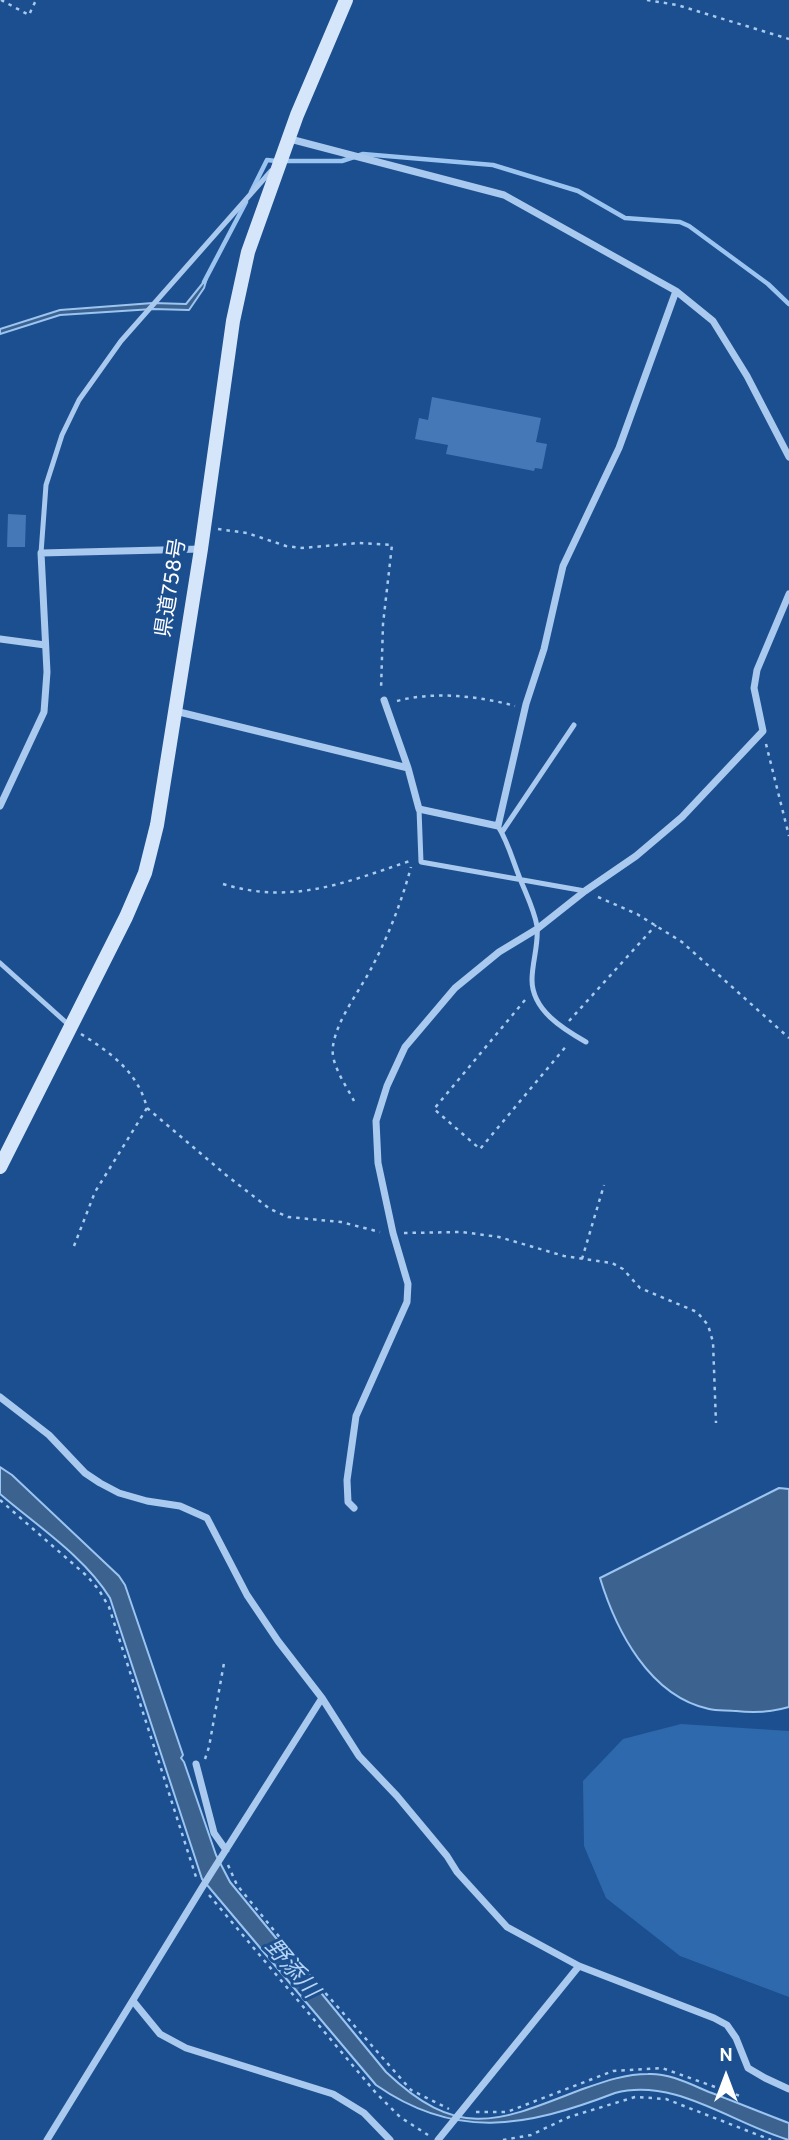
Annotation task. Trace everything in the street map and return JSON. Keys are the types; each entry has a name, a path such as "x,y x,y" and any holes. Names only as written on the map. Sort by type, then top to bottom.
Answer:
{"main road":[{"name":"県道758号","path":"0,1167 126,917 145,873 157,825 201,549 233,321 248,252 297,115 346,0"}],"street":[{"path":"290,139 504,195 676,291 713,321 747,376 789,457"},
{"path":"386,703 419,809 500,829 525,709 544,649 563,566 619,448 676,291"},
{"path":"0,806 44,712 47,672 41,553 201,549"},
{"path":"354,1508 348,1502 347,1480 356,1416 407,1302 408,1284 393,1233 378,1163 376,1121 387,1086 405,1047 455,988 499,952 537,929 636,856 682,817 763,731 754,688 789,594"},
{"path":"0,639 45,645"},
{"path":"175,711 408,768"},
{"path":"0,1397 49,1435 85,1473 100,1483 119,1493 180,1506 207,1518 247,1595 359,1756 397,1796 457,1872 507,1927 579,1966 727,2025 736,2038 748,2068 789,2089"},
{"path":"47,2140 321,1698"},
{"path":"196,1764 214,1833 224,1854"},
{"path":"438,2140 579,1966"},
{"path":"133,2001 160,2034 186,2048 334,2094 364,2113 390,2140"}],"lane":[{"path":"41,553 46,485 62,435 79,400 121,341 282,159"},
{"path":"574,725 500,829 510,846 537,929 531,983 539,1003 562,1029 586,1042"},
{"path":"419,809 421,862 585,891"},
{"path":"0,963 70,1027"}],"path":[{"path":"1,0 29,15 36,0"},
{"path":"647,0 677,5 789,39"},
{"path":"211,528 247,533 286,546 302,548 359,543 392,545 383,624 381,692 386,703 430,696 499,701 525,709"},
{"path":"763,731 789,836"},
{"path":"223,884 248,892 291,893 328,888 413,860 396,916 374,965 347,1010 333,1047 337,1069 354,1101"},
{"path":"585,891 637,914 682,942 789,1038"},
{"path":"562,1029 656,925"},
{"path":"534,989 434,1109 480,1149 575,1036"},
{"path":"70,1027 114,1055 129,1070 144,1095 148,1108 270,1209 288,1217 341,1222 373,1232 462,1232 499,1237 537,1249 612,1263 623,1269 640,1288 697,1312 708,1325 713,1342 716,1423"},
{"path":"74,1246 95,1192 148,1108"},
{"path":"582,1259 604,1185"},
{"path":"199,1776 209,1747 224,1663"},
{"path":"224,1854 237,1885 321,1988 411,2090 461,2112 507,2112 612,2071 662,2068 743,2097"},
{"path":"503,2140 531,2135 569,2117 613,2102 635,2097 654,2097 666,2099 771,2140"}],"shaded area":[{"path":"681,1724 789,1731 789,1997 680,1956 606,1898 584,1846 583,1781 623,1739"}],"water":[{"path":"207,278 204,288 189,310 153,309 60,315 0,334 0,329 60,310 153,303 186,304"},
{"name":"野添川","path":"0,1467 12,1475 119,1576 125,1585 183,1755 181,1758 216,1855 230,1882 386,2072 412,2094 435,2108 457,2116 478,2119 524,2111 605,2081 639,2074 664,2075 789,2123 789,2140 704,2104 660,2091 615,2093 550,2114 491,2123 462,2121 434,2114 405,2103 376,2085 202,1879 110,1598 74,1555 0,1494"},
{"path":"779,1488 789,1489 789,1707 742,1712 712,1710 688,1702 652,1676 638,1658 615,1619 600,1578"}],"building":[{"path":"432,397 541,418 536,442 547,444 542,469 535,468 534,471 446,454 448,445 415,439 419,418 428,420"},
{"path":"8,514 26,515 25,547 7,547"}],"waterway":[{"path":"285,161 342,161 363,154 493,165 578,191 625,218 680,222 689,226 768,284 789,304"},
{"path":"251,192 267,160 276,161"},
{"path":"204,282 246,202"}]}
